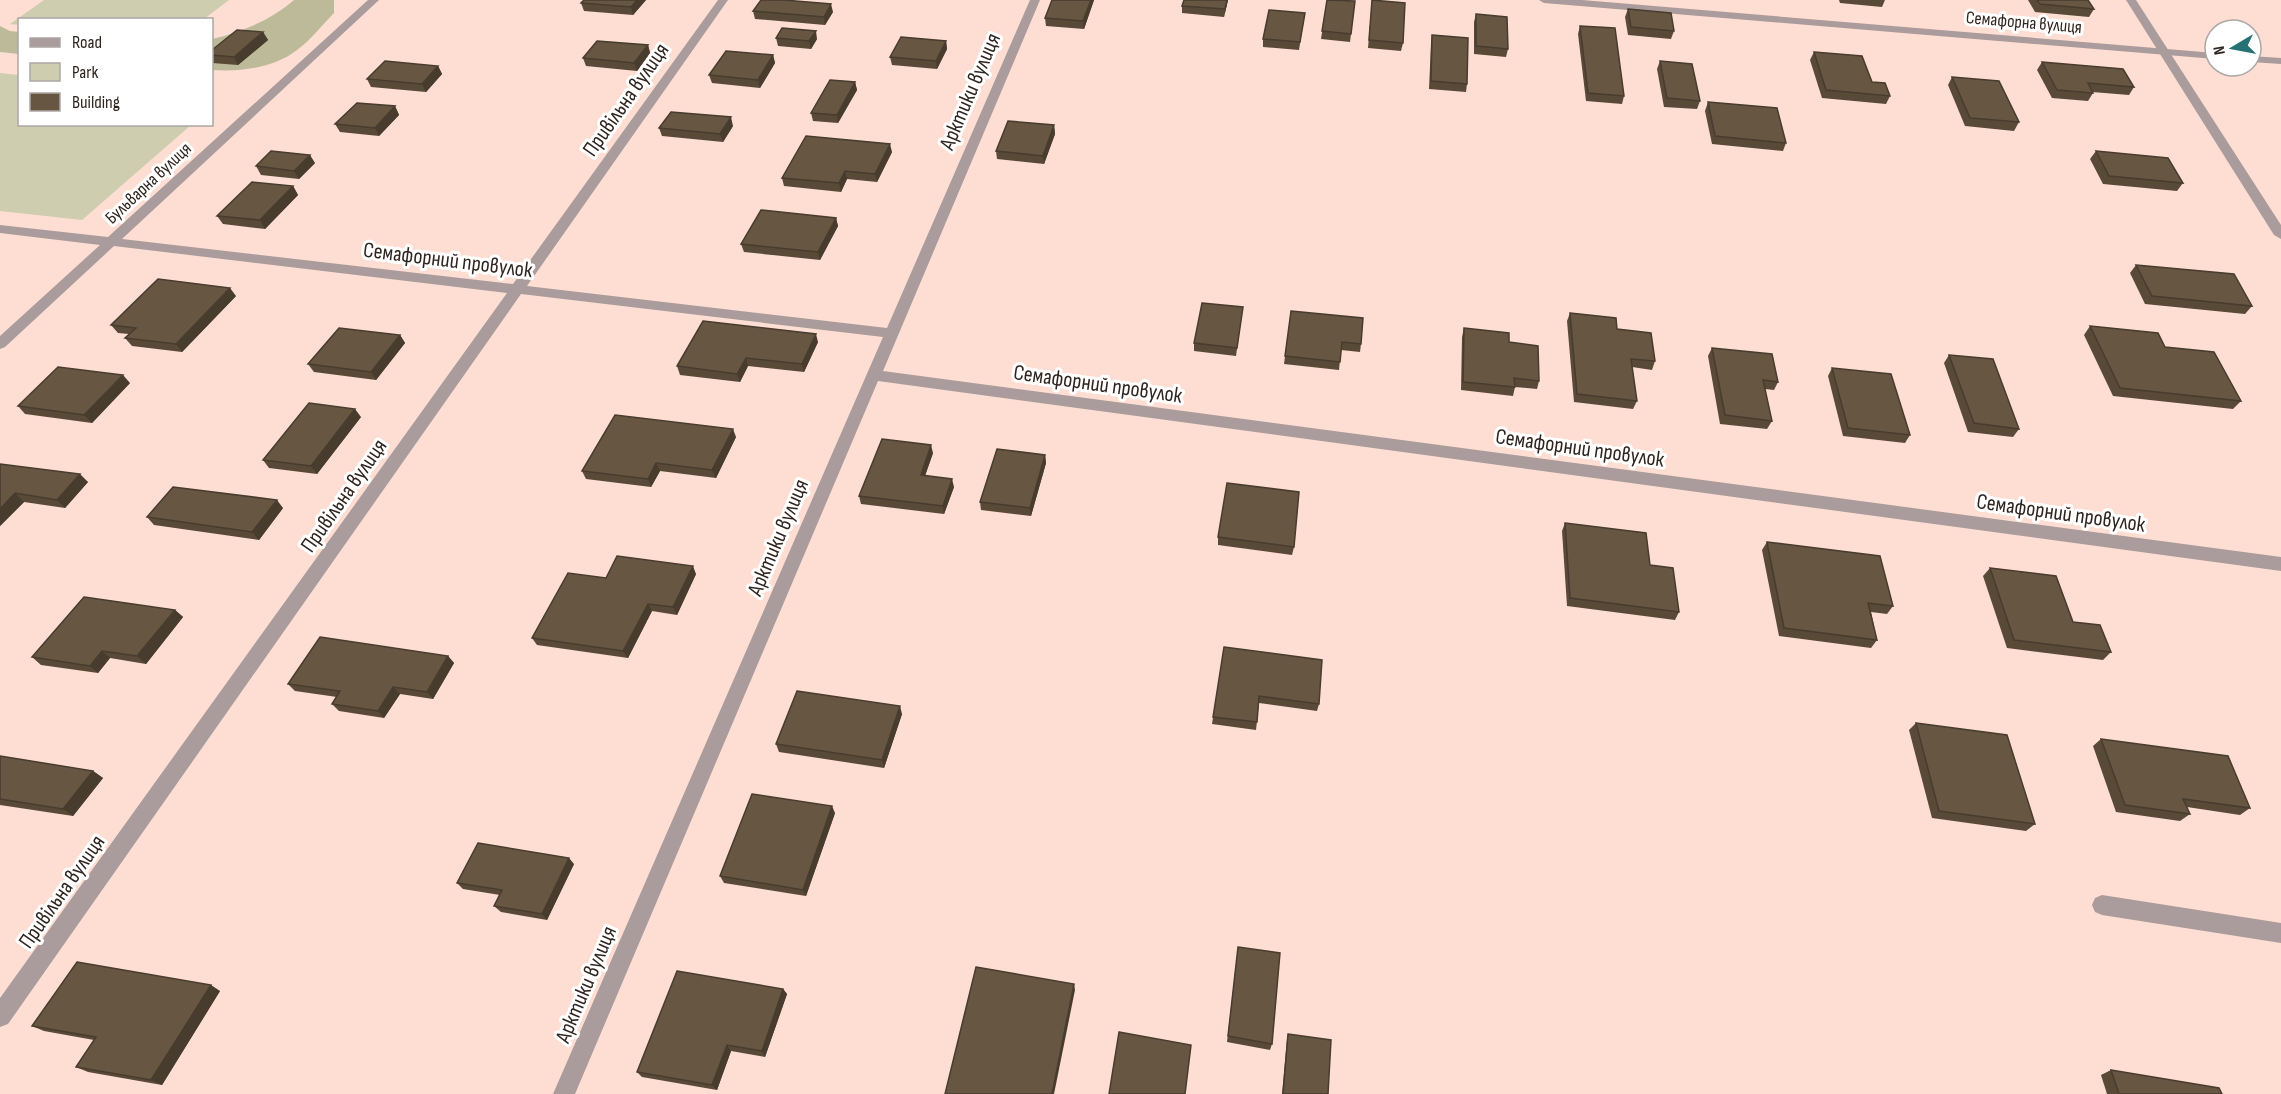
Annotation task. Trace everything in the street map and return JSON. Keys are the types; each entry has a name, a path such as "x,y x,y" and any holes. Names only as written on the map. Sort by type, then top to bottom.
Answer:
{"street":[{"name":"Бульварна вулиця","path":"0,344 374,0"},
{"name":"Привільна вулиця","path":"0,1016 723,0"},
{"name":"Арктики вулиця","path":"564,1094 1035,0"},
{"name":"Семафорна вулиця","path":"1544,0 2203,55"},
{"path":"2131,0 2281,235"},
{"path":"2263,60 2281,61"},
{"name":"Семафорний провулок","path":"0,229 891,333"},
{"name":"Семафорний провулок","path":"873,375 2281,564"},
{"path":"2102,905 2281,933"}],"green space":[{"path":"44,0 229,0 205,18 18,18"},
{"path":"18,18 18,25 10,24"},
{"path":"0,73 18,75 18,126 190,126 82,220 0,211"}],"shaded area":[{"path":"294,0 334,0 334,13 312,37 288,56 256,68 213,70 213,39 234,33 276,14"},
{"path":"0,26 18,32 18,54 0,52"}],"building":[{"path":"584,0 637,0 631,7 581,3"},
{"path":"761,0 831,4 824,17 753,11"},
{"path":"1052,0 1091,0 1083,21 1045,18"},
{"path":"1184,0 1227,0 1225,9 1182,6"},
{"path":"1327,0 1355,1 1351,34 1322,31"},
{"path":"1372,0 1405,3 1403,43 1369,40"},
{"path":"2037,0 2088,0 2094,9 2040,4"},
{"path":"1628,9 1671,13 1674,31 1631,27"},
{"path":"1269,10 1305,13 1300,42 1263,39"},
{"path":"1476,14 1507,17 1508,49 1476,46"},
{"path":"1580,26 1615,28 1624,96 1588,93"},
{"path":"782,28 816,31 809,41 776,38"},
{"path":"237,30 263,32 234,57 213,55 213,49"},
{"path":"1432,35 1468,38 1467,84 1431,81"},
{"path":"901,37 946,41 936,61 890,57"},
{"path":"597,41 648,45 634,63 583,58"},
{"path":"726,51 773,55 758,80 709,75"},
{"path":"1814,52 1862,56 1872,82 1885,83 1890,96 1826,90"},
{"path":"385,61 438,66 422,84 367,79"},
{"path":"1660,61 1692,64 1700,101 1667,98"},
{"path":"2042,62 2123,69 2134,87 2088,83 2093,93 2057,90"},
{"path":"1952,77 1999,81 2019,122 1970,118"},
{"path":"830,80 855,82 837,115 811,113"},
{"path":"1708,102 1777,108 1786,143 1715,136"},
{"path":"357,103 395,106 375,128 335,124"},
{"path":"671,112 731,117 720,134 659,128"},
{"path":"1008,121 1054,125 1043,156 996,151"},
{"path":"806,136 890,144 875,174 845,171 839,183 782,178"},
{"path":"271,151 310,155 294,171 256,166"},
{"path":"2096,151 2168,158 2183,183 2109,176"},
{"path":"252,182 293,186 260,220 217,216"},
{"path":"761,210 836,218 818,252 741,244"},
{"path":"2136,265 2234,274 2252,306 2152,296"},
{"path":"158,279 230,288 176,344 125,338 136,328 111,325"},
{"path":"1202,303 1243,307 1237,348 1194,343"},
{"path":"1291,311 1363,318 1361,344 1342,342 1340,362 1285,356"},
{"path":"1570,313 1616,318 1617,329 1651,333 1655,361 1631,359 1637,401 1577,394"},
{"path":"703,321 816,334 802,364 746,358 737,374 677,366"},
{"path":"2090,326 2158,333 2165,347 2214,352 2241,401 2120,388"},
{"path":"339,328 400,335 371,372 308,364"},
{"path":"1464,328 1509,333 1509,342 1538,346 1539,381 1514,378 1515,387 1463,382"},
{"path":"1712,348 1772,354 1778,382 1763,380 1772,421 1725,415"},
{"path":"1949,355 1993,359 2019,429 1974,423"},
{"path":"58,367 123,375 84,415 18,406"},
{"path":"1832,368 1891,374 1910,435 1848,428"},
{"path":"309,403 355,409 311,466 263,460"},
{"path":"615,415 733,429 712,470 656,463 648,479 582,471"},
{"path":"882,439 931,445 921,475 952,479 943,506 859,496"},
{"path":"997,449 1045,455 1030,508 980,502"},
{"path":"0,464 80,474 57,500 15,493 0,509"},
{"path":"1227,483 1299,492 1294,547 1218,537"},
{"path":"173,487 277,500 252,532 147,517"},
{"path":"1565,523 1646,533 1650,565 1673,568 1679,612 1570,598"},
{"path":"1767,542 1880,556 1893,606 1868,603 1877,640 1784,628"},
{"path":"617,556 693,566 673,607 648,604 623,651 532,638 568,573 606,578"},
{"path":"1990,568 2056,576 2073,622 2100,625 2111,652 2014,640"},
{"path":"84,597 175,610 137,656 102,651 90,666 32,657"},
{"path":"320,637 448,656 427,692 393,687 378,711 332,704 340,691 288,684"},
{"path":"1224,647 1322,660 1319,704 1259,696 1257,722 1213,717"},
{"path":"797,691 900,706 882,760 776,744"},
{"path":"1916,723 2007,735 2035,824 1939,811"},
{"path":"2101,739 2228,756 2250,808 2183,799 2190,814 2125,805"},
{"path":"0,756 93,771 63,809 0,799"},
{"path":"752,794 832,806 803,890 720,876"},
{"path":"478,843 569,858 542,914 494,906 502,890 457,883"},
{"path":"1238,947 1280,953 1272,1044 1228,1036"},
{"path":"77,962 211,985 151,1080 76,1067 96,1037 32,1026"},
{"path":"976,967 1074,984 1052,1094 945,1094"},
{"path":"677,971 783,989 762,1051 727,1045 712,1085 637,1072"},
{"path":"1119,1032 1191,1045 1185,1094 1109,1094"},
{"path":"1288,1034 1331,1040 1328,1094 1283,1094"},
{"path":"2111,1070 2219,1088 2222,1094 2119,1094"}]}
